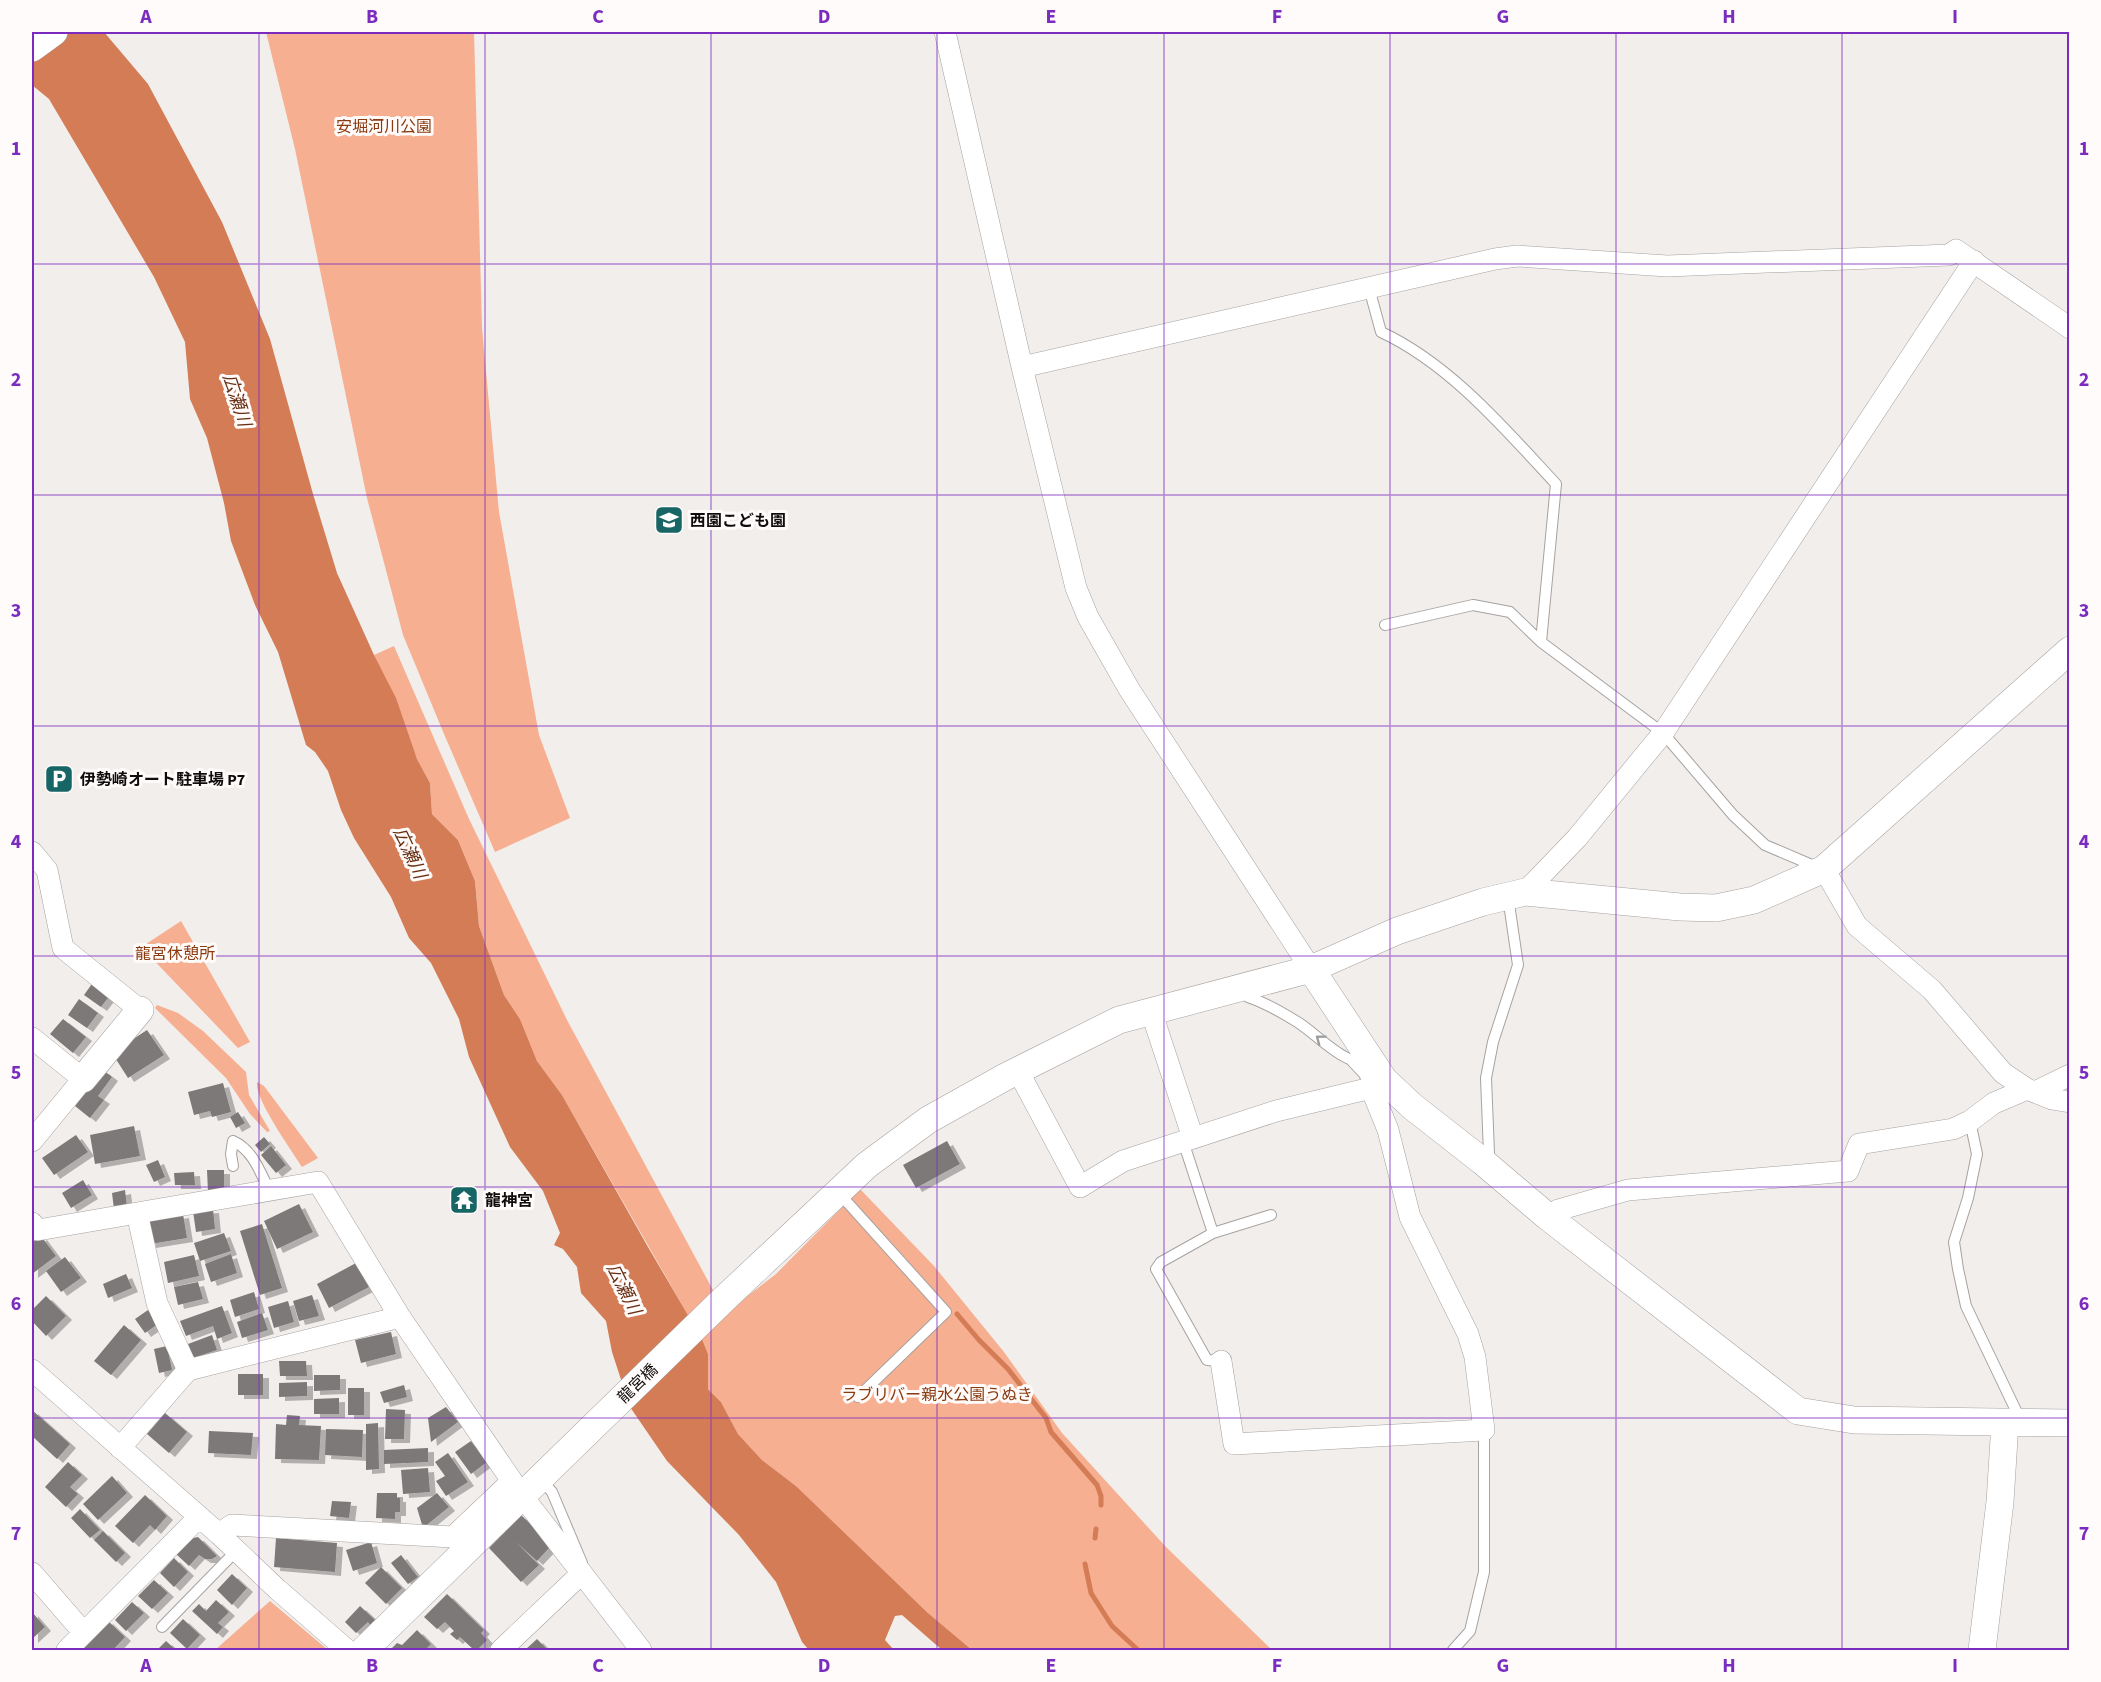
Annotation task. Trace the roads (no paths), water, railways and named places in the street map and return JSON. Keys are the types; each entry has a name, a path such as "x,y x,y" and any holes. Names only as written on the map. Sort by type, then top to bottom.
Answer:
{"street":[{"path":"32,48 54,32"},
{"path":"945,32 1022,367 1076,588 1088,617 1129,689 1311,969 1370,1073 1388,1130 1410,1217 1468,1334 1475,1357 1484,1430 1234,1444 1221,1361"},
{"path":"1022,367 1495,259 1517,256 1667,266 1949,255 1956,249 2070,328"},
{"path":"1517,894 1577,838 1663,733 1974,261"},
{"name":"龍宮橋","path":"364,1650 545,1472 838,1191 928,1120 1119,1020 1311,969 1397,932 1483,902 1517,894 1716,908 1754,900 1824,869 2070,651"},
{"path":"32,852 47,870 63,948 140,1010 32,1141"},
{"path":"1824,869 1857,926 1932,990 2002,1073 2031,1091 2052,1099 2070,1102"},
{"path":"1151,1011 1188,1140"},
{"path":"32,1038 83,1079"},
{"path":"1018,1071 1080,1187 1123,1161 1276,1112 1370,1073"},
{"path":"1370,1073 1482,1161 1548,1217 1798,1411 1854,1420 2070,1423"},
{"path":"1548,1217 1557,1210 1628,1190 1848,1171 1859,1144 1953,1129 1970,1121 1994,1103 2070,1075"},
{"path":"32,1223 38,1230 318,1182 400,1317 513,1482 453,1537 232,1525 219,1534"},
{"path":"137,1213 157,1303 188,1370"},
{"path":"120,1448 188,1370 400,1317"},
{"path":"32,1370 347,1650"},
{"path":"1982,1650 2013,1423"},
{"path":"530,1506 641,1650"},
{"path":"67,1650 199,1517"},
{"path":"32,1573 84,1633"},
{"path":"501,1650 581,1574"}],"lane":[{"path":"1370,288 1381,332 1406,344 1483,405 1556,484 1541,642"},
{"path":"1385,625 1473,605 1510,612 1541,642 1663,733 1733,815 1765,845 1824,869"},
{"path":"1482,1161 1489,1153 1486,1078 1493,1042 1518,965 1517,894"},
{"path":"1244,987 1248,997 1299,1023 1370,1073"},
{"path":"1970,1121 1977,1154 1968,1198 1954,1242 1966,1306 2013,1423"},
{"path":"1188,1140 1213,1233"},
{"path":"233,1166 231,1154 233,1141 243,1145 257,1164 269,1190"},
{"path":"838,1191 946,1312 858,1397"},
{"path":"1221,1361 1207,1360 1156,1269 1161,1262 1213,1233 1271,1215"},
{"path":"1453,1650 1470,1631 1484,1572 1484,1430"},
{"path":"545,1472 582,1562 581,1574"},
{"path":"162,1628 237,1550"}],"water":[{"name":"広瀬川","path":"32,32 104,32 148,84 222,222 270,339 337,573 396,698 417,759 430,783 432,814 458,840 475,881 479,926 504,995 520,1019 537,1061 562,1095 702,1339 708,1354 708,1389 721,1402 738,1434 762,1460 796,1486 928,1613 972,1650 942,1650 902,1615 895,1616 885,1640 894,1650 809,1650 802,1642 776,1582 739,1535 667,1461 630,1407 612,1352 606,1321 581,1293 577,1267 563,1249 554,1245 560,1233 543,1191 510,1147 469,1057 459,1019 431,963 409,938 391,897 354,838 341,810 328,771 315,752 306,745 278,652 255,605 231,541 224,503 207,438 190,399 185,342 154,277 49,99 32,85"}],"waterway":[{"path":"957,1314 1008,1369 1046,1418 1051,1432 1097,1485 1101,1505"},
{"path":"1095,1538 1096,1529"},
{"path":"1085,1564 1091,1593 1112,1626 1138,1650"}],"place":[{"name":"西園こども園","path":"669,520"},
{"name":"伊勢崎オート駐車場 P7","path":"59,779"},
{"name":"龍神宮","path":"464,1200"}],"park label":[{"name":"安堀河川公園","path":"384,126"},
{"name":"龍宮休憩所","path":"175,953"},
{"name":"ラブリバー親水公園うぬき","path":"937,1394"}]}
